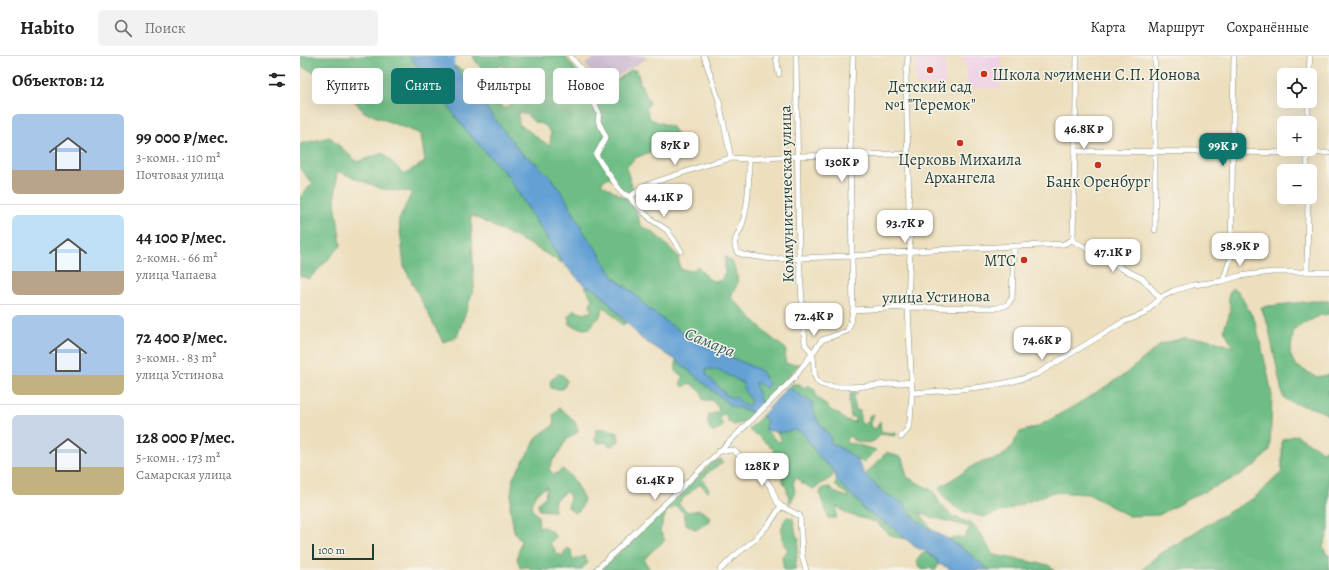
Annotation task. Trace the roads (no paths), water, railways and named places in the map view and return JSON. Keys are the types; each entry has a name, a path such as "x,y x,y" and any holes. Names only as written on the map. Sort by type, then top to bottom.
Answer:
{"street":[{"path":"570,56 583,71 591,96 599,113 598,121 606,137 596,155 600,163 622,193 630,197 634,203 648,216 667,230 681,251"},
{"path":"704,56 719,101 731,158"},
{"path":"776,56 779,74"},
{"name":"Коммунистическая улица","path":"796,56 799,258 805,344 812,354 815,377 819,384 825,386 849,387 911,382"},
{"path":"596,570 794,378 822,340 847,331 851,322 852,310 850,155 853,56"},
{"path":"901,437 907,430 910,422 912,394 908,307 910,252 906,77 908,56"},
{"path":"1072,240 1077,56"},
{"path":"1155,56 1155,230"},
{"path":"1223,280 1231,257 1234,56"},
{"path":"1309,68 1310,56"},
{"path":"1075,151 1277,151"},
{"path":"1317,152 1329,153"},
{"path":"630,197 646,185 731,158 749,159 798,156 908,154"},
{"path":"749,159 748,196 742,227 736,235 735,244 738,253 744,255 772,259 852,256 930,250 1064,244 1072,240"},
{"path":"1307,272 1308,204"},
{"path":"1072,240 1121,268 1142,278 1160,298"},
{"name":"улица Устинова","path":"852,310 908,307 997,308 1007,306 1012,298 1014,247"},
{"path":"912,394 976,387 1025,379 1037,374 1123,322 1144,314 1160,298 1173,291 1193,285 1238,276 1272,272 1329,272"},
{"path":"719,451 733,450 761,473 772,489 777,502 781,506 800,516 802,556 806,570"},
{"path":"720,570 733,557 753,542 770,523 781,506"}],"water":[{"path":"409,56 447,56 463,78 463,104 483,104 521,153 537,164 552,179 564,196 585,234 597,250 614,278 632,292 648,308 697,342 762,371 765,379 770,384 766,388 755,382 761,404 753,412 731,406 676,360 642,339 597,290 585,286 563,263 507,175 467,132 447,104 455,104 455,68 419,68","holes":["706,369 719,370 743,383 744,390 751,401 749,406 744,405 737,398 727,396 707,375"]},
{"path":"788,387 813,404 816,419 831,437 830,442 849,453 857,460 865,475 884,493 904,504 911,515 923,525 948,539 970,554 989,570 951,570 938,564 936,559 923,550 915,547 895,529 862,508 861,504 837,481 834,471 819,457 802,432 792,430 779,432 766,430 765,426 767,420 762,416"}],"waterway":[{"path":"449,68 453,56"}],"place":[{"name":"Детский сад №1 \"Теремок\"","path":"930,70"},
{"name":"Школа №7имени С.П. Ионова","path":"984,74"},
{"name":"Церковь Михаила Архангела","path":"960,143"},
{"name":"Банк Оренбург","path":"1098,165"},
{"name":"МТС","path":"1024,260"}],"water label":[{"name":"Самара","path":"710,342"}]}
